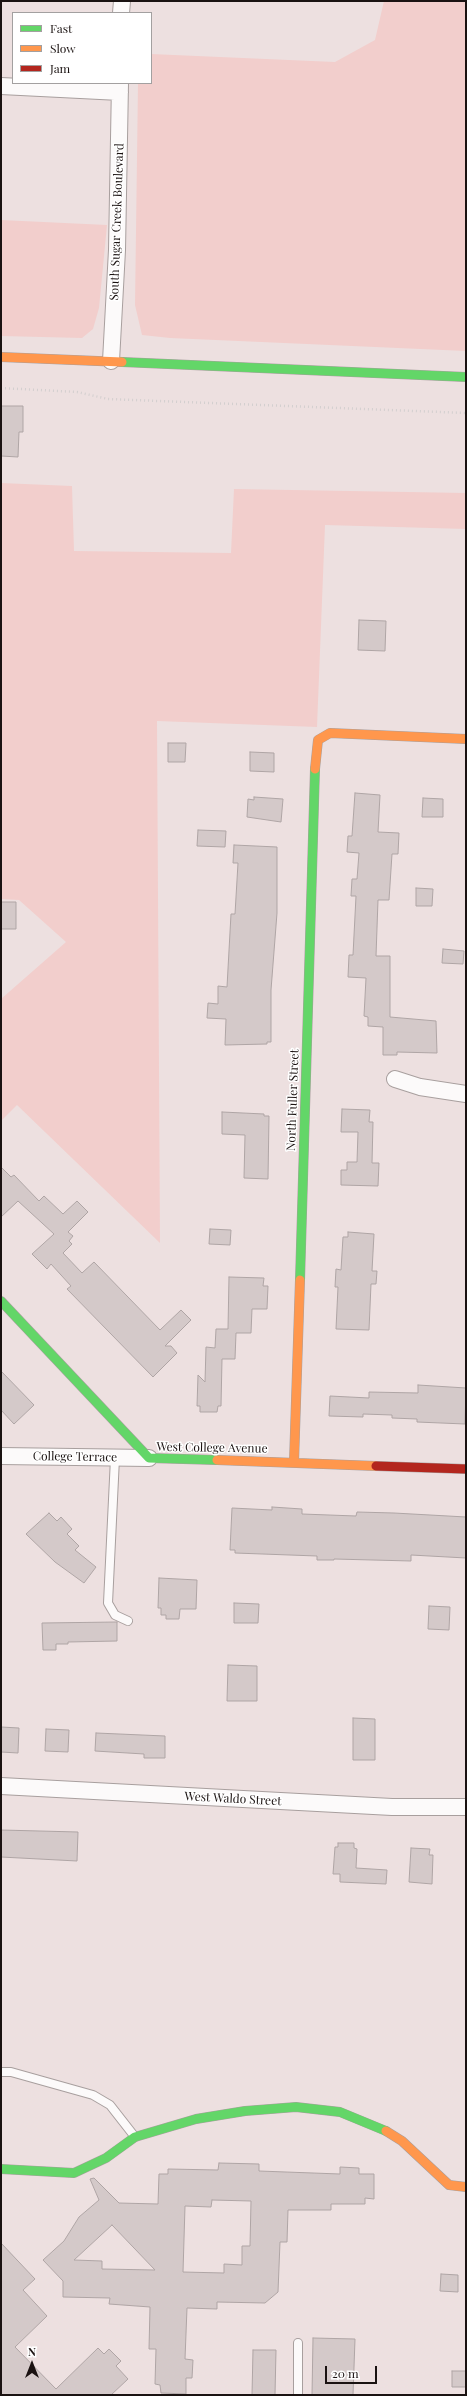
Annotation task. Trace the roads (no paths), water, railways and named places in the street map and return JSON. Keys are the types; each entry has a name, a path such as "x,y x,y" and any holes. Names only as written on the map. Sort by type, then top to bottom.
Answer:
{"street":[{"path":"122,1 122,12"},
{"path":"1,86 120,87"},
{"name":"South Sugar Creek Boulevard","path":"111,361 117,250 120,87"},
{"path":"1,357 466,377"},
{"name":"North Fuller Street","path":"294,1462 316,747 318,740 330,733 466,740"},
{"path":"395,1079 420,1087 466,1094"},
{"name":"West College Avenue","path":"1,1301 149,1458 466,1469"},
{"name":"College Terrace","path":"1,1456 149,1458"},
{"name":"West Waldo Street","path":"1,1786 392,1807 466,1807"},
{"path":"1,2169 74,2173 106,2158 135,2137 196,2119 245,2111 296,2107 340,2112 380,2127 402,2141 449,2185 466,2187"}],"lane":[{"path":"115,1458 108,1603 115,1615 128,1621"},
{"path":"1,2072 11,2072 93,2095 110,2105 135,2137"},
{"path":"298,2343 298,2395"}]}
